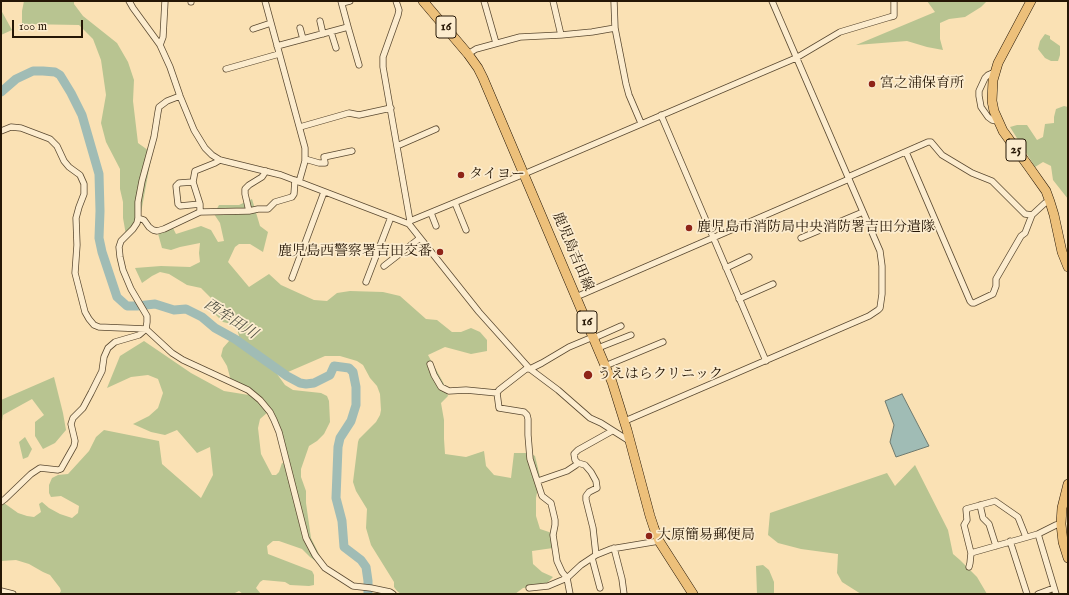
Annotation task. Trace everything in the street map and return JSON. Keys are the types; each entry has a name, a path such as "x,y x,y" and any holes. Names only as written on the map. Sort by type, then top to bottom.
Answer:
{"main road":[{"name":"鹿児島吉田線","path":"423,1 468,54 483,78 594,337 614,388 631,442 650,516 660,541 693,594"},
{"name":"25","path":"1030,1 1002,54 995,72 992,101 997,121 1010,142 1046,191 1062,252 1068,265"},
{"path":"1068,484 1062,508 1061,524 1063,542 1068,558"}],"street":[{"path":"129,1 160,45 194,130 205,148 212,155 220,160 281,175 410,223 796,58 840,32 890,18 894,16 894,1"},
{"path":"160,45 163,37 165,1"},
{"path":"138,218 144,220 149,227 157,231 200,212 250,211 268,209 275,202 292,197 294,194 305,159 305,148 265,1"},
{"path":"350,1 342,2 359,65"},
{"path":"396,1 398,15 383,57 383,67 410,223 420,238 479,312 530,369 558,390 590,418 602,423 612,431 631,442"},
{"path":"484,1 496,43"},
{"path":"552,1 561,35"},
{"path":"614,1 616,28 626,84 641,123"},
{"path":"625,421 869,316 878,310 881,304 882,258 880,251 772,1"},
{"path":"320,21 323,34"},
{"path":"253,29 271,23"},
{"path":"277,46 348,27"},
{"path":"300,28 303,39"},
{"path":"468,54 496,43 520,37 561,35 616,28"},
{"path":"331,32 336,48"},
{"path":"226,69 279,54"},
{"path":"995,72 988,74 985,78 979,91 979,96 981,107 988,117 997,121"},
{"path":"1,502 31,474 40,468 61,469 74,446 75,440 71,424 73,418 83,408 102,371 104,357 108,348 116,342 139,334 146,329 147,316 131,289 123,270 119,247 137,223 138,202 154,137 159,107 167,101 180,96"},
{"path":"300,127 349,113 359,115 391,108"},
{"path":"661,115 766,361"},
{"path":"1,131 11,126 21,128 50,139 57,146 64,161 69,167 80,175 84,184 84,194 76,218 78,245 75,273 84,312 89,320 94,325 99,327 146,329 172,353 183,360 248,390 260,400 274,420 280,432 306,538 315,555 325,568 353,586 371,588 393,594"},
{"path":"397,146 436,129"},
{"path":"576,297 713,238 928,142 931,142 942,154 972,173 992,181 1024,214 1032,216"},
{"path":"305,159 325,163 324,156 352,151"},
{"path":"906,152 972,303 993,294 996,286 996,279 1021,236 1025,232 1032,216 1045,203 1050,202"},
{"path":"200,212 200,204 193,182 195,171 220,160"},
{"path":"250,211 245,189 262,177 266,172"},
{"path":"193,182 179,183 176,186 178,204 180,206 200,204"},
{"path":"292,278 324,192"},
{"path":"454,204 466,230"},
{"path":"801,238 863,212"},
{"path":"431,213 436,226"},
{"path":"366,282 391,217"},
{"path":"384,266 420,238"},
{"path":"726,268 749,257"},
{"path":"739,299 774,284"},
{"path":"570,594 567,578 562,572 557,561 553,535 555,520 550,503 542,496 530,459 527,415 524,412 499,408 497,394 499,390 526,369 530,369 542,363 569,347 621,326"},
{"path":"598,348 631,335"},
{"path":"605,366 663,342"},
{"path":"430,364 434,375 441,387 445,390 466,390 497,394"},
{"path":"600,588 594,556 593,528 586,500 586,496 589,492 597,488 596,481 591,472 584,465 575,460 574,454 578,450 612,431"},
{"path":"538,480 567,471 576,466 578,463"},
{"path":"1062,508 1068,499"},
{"path":"969,567 971,553 964,525 967,520 966,508 994,501 1018,517 1026,537"},
{"path":"980,505 983,518 989,524 996,546"},
{"path":"971,553 1038,534 1061,524"},
{"path":"1038,534 1055,591 1038,594"},
{"path":"529,588 548,586 567,578 581,564 594,556 614,548 660,541"},
{"path":"1010,542 1026,594"},
{"path":"614,548 622,579 624,594"},
{"path":"1,591 13,594"}],"green space":[{"path":"24,1 74,1 74,4 83,16 117,43 128,62 134,80 133,101 138,143 152,153 140,218 126,235 123,218 123,202 120,189 120,169 106,142 101,123 106,95 101,60 93,39 79,25 22,24"},
{"path":"927,1 987,1 981,7 965,17 949,19 940,23 940,39 943,50 907,41 856,45 935,12"},
{"path":"1,10 12,30 1,35"},
{"path":"1045,34 1050,36 1050,39 1060,46 1058,61 1051,61 1045,58 1038,49 1040,41"},
{"path":"1064,106 1068,107 1068,199 1053,180 1051,166 1043,162 1035,167 1010,127 1027,125 1037,140 1043,137 1045,124 1054,123 1056,109"},
{"path":"252,199 260,226 268,232 263,252 250,244 239,244 235,247 228,262 249,287 269,274 281,285 314,300 327,301 337,293 350,291 383,292 400,296 426,319 437,320 452,332 461,332 471,328 480,332 487,340 487,351 471,354 445,347 428,355 444,384 448,396 441,403 444,420 445,454 466,457 484,451 486,466 494,475 511,478 514,453 530,453 535,456 540,477 536,498 536,516 540,529 552,533 553,548 532,551 533,564 542,572 553,577 545,585 523,588 515,594 401,594 397,591 394,587 394,582 371,545 366,528 367,509 356,491 353,482 358,442 359,439 376,422 380,415 380,394 377,386 370,378 363,365 357,361 340,356 325,356 288,372 277,374 285,385 293,390 321,393 327,396 329,401 330,422 324,434 309,446 301,469 301,477 306,491 306,503 311,538 322,560 308,537 275,417 265,401 251,390 231,381 227,366 221,356 223,348 229,341 239,336 236,325 223,322 211,310 211,298 201,288 187,285 169,274 160,272 142,283 135,268 161,266 190,267 200,262 200,243 171,250 162,248 157,230 173,228 176,234 201,226 211,230 218,242 224,241 220,223 214,214 219,205 239,205"},
{"path":"144,341 191,373 224,391 249,395 268,412 260,419 258,428 261,454 272,475 276,475 279,472 282,463 285,464 303,539 317,562 302,549 279,541 273,541 267,546 268,554 312,571 314,575 314,585 290,585 285,582 263,580 256,588 261,594 243,594 239,591 233,594 59,594 61,591 60,588 50,575 29,564 16,560 1,561 1,504 4,503 18,513 34,517 41,512 39,504 42,502 60,514 72,518 78,513 79,506 61,496 51,497 49,493 49,485 52,478 58,475 68,474 89,451 96,437 104,430 159,441 162,464 201,498 213,475 210,447 197,453 177,430 165,435 151,432 133,424 149,416 158,408 163,393 158,379 148,375 131,377 107,388 120,356"},
{"path":"54,377 66,430 55,443 43,449 35,436 35,422 44,415 32,399 3,415 1,427 1,400"},
{"path":"25,437 32,449 28,457 23,459 19,442"},
{"path":"915,465 948,530 953,554 977,577 987,594 861,594 842,582 837,573 838,554 801,549 778,543 768,535 770,513 887,473 895,486"},
{"path":"763,565 769,570 774,582 774,594 757,594 756,566"}],"water":[{"path":"902,394 929,446 896,457 890,442 894,425 885,401"}],"waterway":[{"name":"西牟田川","path":"1,92 16,79 33,71 43,71 55,72 60,75 71,93 82,115 99,174 99,238 102,252 117,297 127,306 155,304 174,310 186,309 202,317 215,328 235,339 287,376 300,383 314,383 330,375 334,366 349,368 353,372 356,387 356,405 351,421 340,438 338,447 336,498 342,521 344,547 361,560 366,567 368,594"}],"place":[{"name":"宮之浦保育所","path":"872,84"},
{"name":"タイヨー","path":"461,175"},
{"name":"鹿児島市消防局中央消防署吉田分遣隊","path":"689,228"},
{"name":"鹿児島西警察署吉田交番","path":"440,252"},
{"name":"うえはらクリニック","path":"588,375"},
{"name":"大原簡易郵便局","path":"649,536"}]}
